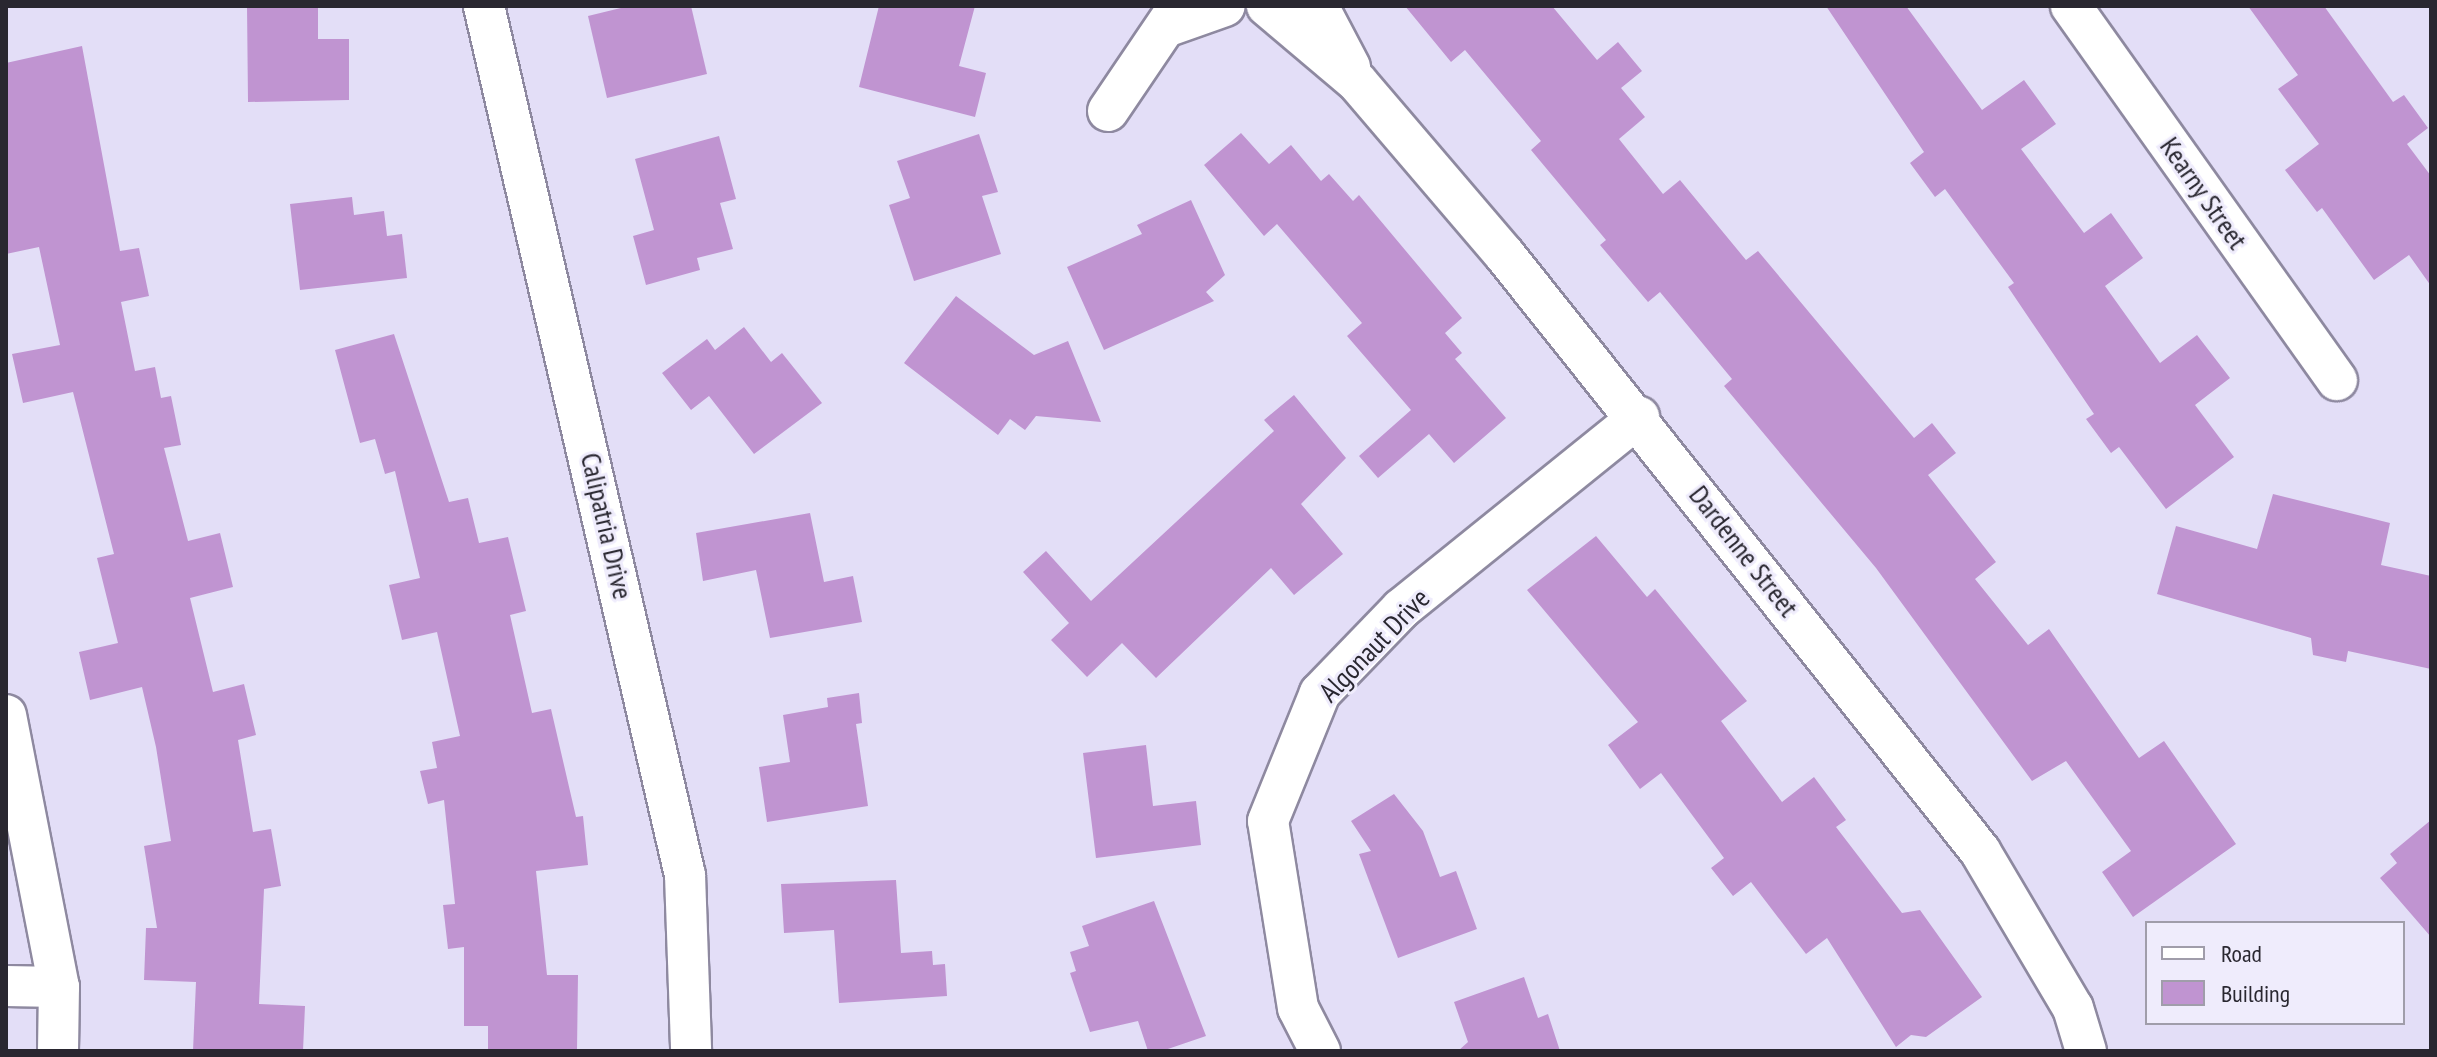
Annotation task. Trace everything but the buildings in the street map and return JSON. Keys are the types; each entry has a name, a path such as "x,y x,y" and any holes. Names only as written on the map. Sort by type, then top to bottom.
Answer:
{"street":[{"name":"Calipatria Drive","path":"484,6 685,875 691,1051"},
{"path":"1108,111 1174,16 1225,6"},
{"name":"Dardenne Street","path":"1267,6 1357,82 1639,417 1980,851 2073,1008 2086,1051"},
{"name":"Dardenne Street","path":"1318,6 1357,82"},
{"name":"Kearny Street","path":"2071,6 2337,380"},
{"name":"Algonaut Drive","path":"1320,1051 1298,1008 1268,821 1320,693 1401,609 1639,417"},
{"path":"6,715 59,987 58,1051"},
{"path":"6,986 59,987"}]}
